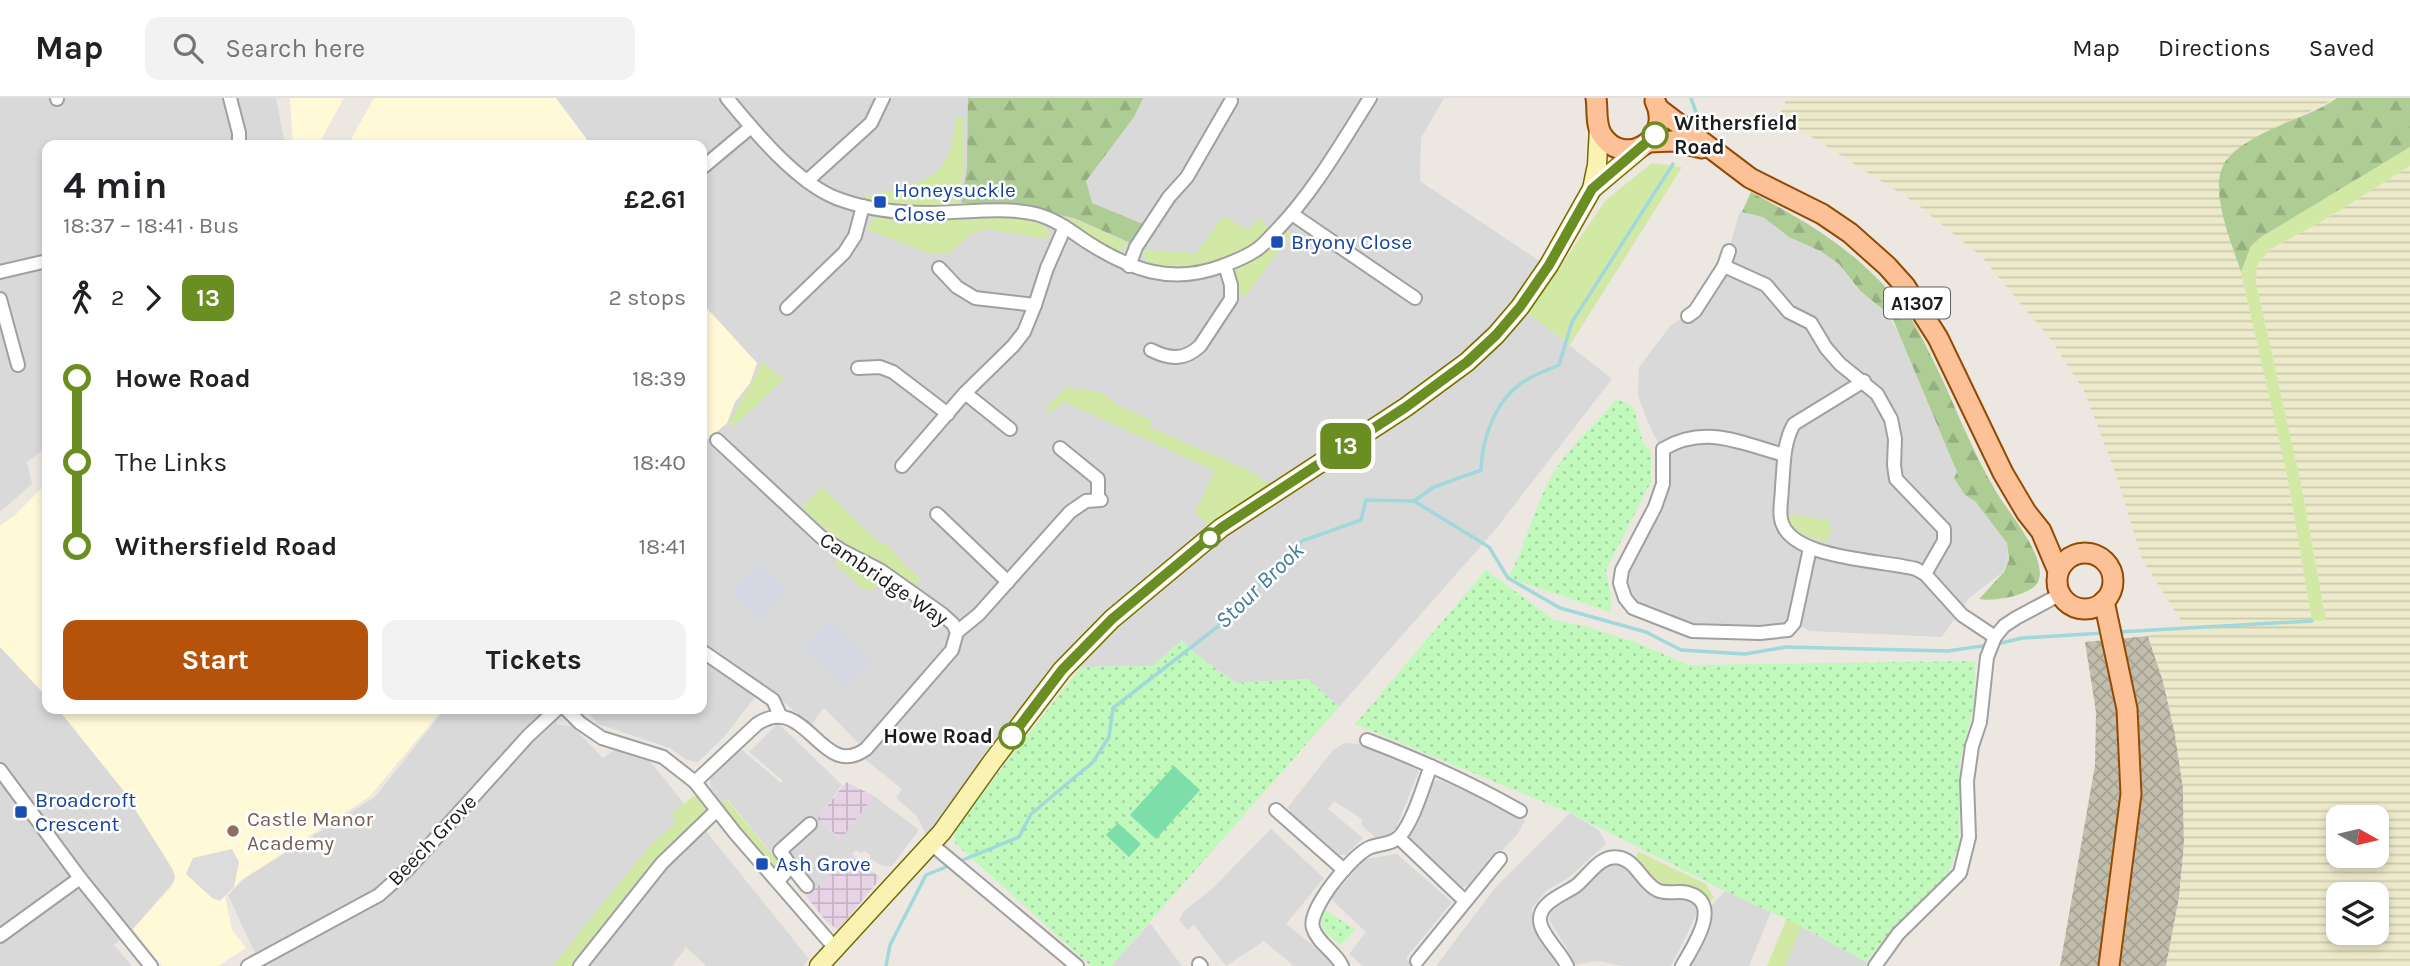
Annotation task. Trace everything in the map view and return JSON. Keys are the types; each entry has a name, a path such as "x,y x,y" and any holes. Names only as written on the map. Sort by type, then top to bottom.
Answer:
{"main road":[{"path":"1646,144 1659,127 1655,102"},
{"path":"1655,102 1709,149"},
{"path":"1599,109 1608,143 1616,147 1633,149 1646,144 1673,141 1709,149"},
{"name":"A1307","path":"1709,149 1750,178 1822,214 1850,233 1905,286 1938,338 2003,474 2041,531"},
{"path":"2041,531 2078,553 2092,554 2108,566 2113,577 2111,590 2104,601 2096,607 2085,609 2066,603 2060,595 2059,571 2041,531"},
{"path":"2059,571 2067,559 2078,553"},
{"path":"2104,601 2108,635 2127,709 2131,794 2109,966"},
{"path":"2085,609 2108,635"}],"street":[{"path":"230,98 239,140"},
{"path":"727,98 751,127 807,181 835,197 863,206 904,212 1017,212 1037,215 1066,228 1129,266 1153,273 1179,275 1202,273 1256,250 1292,214 1370,98"},
{"path":"807,181 871,123 883,98"},
{"path":"1129,266 1136,247 1169,197 1187,177 1231,100"},
{"path":"819,966 942,832 1062,670 1112,619 1221,528 1406,407 1467,362 1496,335 1520,307 1549,265 1592,189 1597,165 1599,109"},
{"path":"707,164 751,127"},
{"path":"1592,189 1646,144"},
{"path":"787,308 844,253 856,236 863,206"},
{"path":"1292,214 1415,298"},
{"path":"902,466 965,393 1024,332 1047,268 1066,228"},
{"path":"1688,316 1695,311 1724,266 1729,251"},
{"path":"0,272 42,262"},
{"path":"1151,350 1165,357 1176,358 1193,352 1200,346 1231,299 1231,285 1225,265"},
{"path":"1724,266 1766,285 1789,312 1811,323 1826,348 1840,364 1877,394 1891,419 1895,439 1896,479 1944,529 1944,541 1925,574"},
{"path":"938,268 957,288 975,298 1035,305"},
{"path":"0,299 18,365"},
{"path":"857,369 880,367 893,372 948,414"},
{"path":"1864,381 1794,424 1788,434 1784,455 1781,519 1785,529 1795,540 1810,548 1916,569 1925,574 1962,615 1995,638"},
{"path":"965,393 1010,429"},
{"path":"1784,455 1713,435 1679,439 1663,449 1663,485 1655,507 1622,570 1620,583 1625,598 1633,608 1692,631 1760,634 1788,630 1794,623 1810,548"},
{"name":"Cambridge Way","path":"707,654 773,700 780,715 790,718 834,754 845,758 855,757 866,749 951,650 957,632 942,614 880,570 821,537 717,440"},
{"path":"957,632 979,614 1070,512 1086,501 1100,500 1098,479 1060,448"},
{"path":"937,514 1008,582"},
{"path":"1875,966 1898,934 1959,873 1969,837 1967,781 1972,746 1980,722 1987,657 1995,638 2004,626 2016,618 2060,595"},
{"name":"Beech Grove","path":"248,966 379,895 408,869 528,736 552,714"},
{"path":"571,714 602,737 663,757 695,782 834,947"},
{"path":"695,782 757,724 767,717 780,715"},
{"path":"1367,740 1431,766 1520,811"},
{"path":"1342,966 1337,955 1319,939 1312,926 1312,919 1322,898 1359,854 1399,838 1407,827 1431,766"},
{"path":"0,770 80,878 151,966"},
{"path":"579,966 662,863 717,810"},
{"path":"1276,810 1345,870"},
{"path":"807,886 780,851 810,824"},
{"path":"1399,838 1465,901"},
{"path":"930,843 1077,966"},
{"path":"1567,966 1562,954 1542,930 1539,919 1543,909 1577,884 1593,868 1615,857 1624,859 1636,868 1644,880 1656,890 1670,894 1687,892 1699,898 1704,908 1705,923 1682,966"},
{"path":"1417,961 1500,859"},
{"path":"778,881 792,866"},
{"path":"0,936 80,878"}],"shaded area":[{"path":"0,98 276,98 284,140 42,140 42,451 27,462 32,484 0,512"},
{"path":"290,98 344,98 321,140 293,140"},
{"path":"374,98 556,98 587,140 351,140"},
{"path":"556,98 1444,98 1421,138 1420,181 1541,262 1521,307 1612,379 1495,530 1339,707 1308,679 1236,683 1197,655 1152,666 1081,667 1077,656 930,843 916,815 896,798 902,789 867,761 861,746 824,708 811,725 767,688 751,702 724,737 698,762 687,760 670,748 598,724 589,714 707,714 707,440 727,423 735,402 750,383 757,363 707,308 707,140 587,140"},
{"path":"1787,98 2337,98 2233,152 2225,160 2220,203 2241,272 2288,480 2312,621 2326,619 2301,484 2256,283 2257,265 2271,249 2324,220 2410,166 2410,966 2166,966 2179,898 2184,844 2183,788 2163,681 2148,636 2185,627 2142,559 2116,474 2084,391 2052,341 1981,256 1914,202 1779,116"},
{"path":"1740,211 1762,216 1789,237 1838,263 1859,291 1888,314 1909,353 1956,462 1957,473 1963,486 2001,530 2007,544 2008,562 2002,573 1969,598 1942,637 1810,631 1794,623 1712,633 1633,608 1622,570 1655,507 1663,449 1652,432 1638,396 1639,367 1671,325 1694,311 1724,266"},
{"path":"707,308 757,363 750,383 735,402 727,423 707,440"},
{"path":"42,488 42,692 0,647 0,526"},
{"path":"760,561 789,590 759,620 730,591"},
{"path":"828,621 871,660 845,686 802,648"},
{"path":"2148,636 2163,681 2183,788 2184,844 2179,898 2166,966 2060,966 2095,765 2096,712 2085,642"},
{"path":"0,647 42,689 42,714 68,714 83,728 182,872 133,929 114,945 132,966 0,966"},
{"name":"Castle Manor Academy","path":"62,714 439,714 369,797 240,881 225,897 232,930 246,948 218,966 162,966 133,929 172,886 175,877 123,790"},
{"path":"441,714 557,714 557,725 572,726 603,758 616,749 645,755 809,959 803,966 706,966 686,947 672,966 261,966 228,895 245,878 375,797"},
{"path":"778,723 842,785 817,819 840,839 874,796 919,830 891,867 870,859 870,855 865,851 860,853 856,850 852,854 854,856 806,896 728,800 721,803 711,788 710,778 740,748 781,783 783,781 749,752"},
{"path":"1344,743 1359,744 1402,761 1419,771 1396,828 1387,836 1375,837 1362,826 1362,819 1334,801 1328,809 1363,838 1346,855 1339,855 1290,812 1288,807 1333,750"},
{"path":"1438,780 1488,798 1525,820 1517,835 1501,851 1497,850 1468,886 1463,887 1412,845 1408,831 1430,784"},
{"path":"846,782 874,796 841,839 817,819"},
{"path":"1570,813 1599,830 1606,844 1568,878 1546,891 1532,908 1534,928 1550,948 1556,966 1436,966 1495,888"},
{"path":"1271,829 1324,878 1286,924 1333,961 1333,966 1294,966 1264,941 1226,966 1194,925 1187,930 1179,920 1184,911 1212,889"},
{"path":"232,849 239,862 234,887 220,901 212,898 186,874 193,858"},
{"path":"1397,854 1452,902 1406,958 1413,966 1363,966 1349,954 1366,932 1332,897 1365,859"},
{"path":"854,856 879,877 838,930 827,922 806,896"},
{"path":"1609,862 1625,862 1650,888 1689,896 1700,908 1671,966 1623,966 1597,961 1573,965 1549,919 1554,902"},
{"path":"1725,891 1771,912 1749,966 1688,966 1711,919 1712,905"},
{"path":"1150,923 1182,966 1111,966"},
{"path":"1797,924 1866,962 1867,966 1781,966"}],"green space":[{"path":"968,98 1143,98 1134,117 1086,181 1092,203 1143,224 1133,244 1074,218 1021,207 961,203 967,168"},
{"path":"2337,98 2410,98 2410,147 2261,237 2251,246 2241,272 2222,214 2220,198 2219,183 2228,158 2246,143"},
{"path":"956,117 964,117 964,167 958,206 899,206 867,202 865,196 917,183 936,173 948,155"},
{"path":"2410,147 2410,166 2324,220 2271,249 2257,265 2256,283 2301,484 2326,620 2312,621 2288,480 2241,272 2251,246 2261,237"},
{"path":"1652,163 1682,167 1570,345 1528,313 1606,200"},
{"path":"1751,192 1811,226 1847,251 1880,281 1902,306 1932,358 1988,477 2033,549 2040,572 2034,587 2011,597 1979,599 2004,572 2009,560 2007,543 1975,501 1965,495 1954,478 1957,472 1892,317 1860,291 1839,264 1820,251 1789,237 1763,217 1742,212"},
{"path":"874,216 920,221 1023,218 1049,229 1048,239 986,229 971,234 950,254 928,253 868,230"},
{"path":"1224,216 1247,230 1259,218 1271,230 1242,253 1213,264 1168,268 1158,267 1146,260 1142,250 1196,253"},
{"path":"1063,217 1130,244 1119,251 1109,249"},
{"path":"1288,230 1291,234 1245,297 1237,291 1233,276 1235,268 1283,231"},
{"path":"762,362 784,379 733,427 730,423"},
{"path":"1066,388 1101,392 1117,405 1152,420 1149,427 1246,469 1272,485 1208,525 1195,511 1215,471 1065,402 1048,413 1045,410"},
{"path":"1616,400 1634,408 1643,443 1651,451 1651,482 1606,570 1612,602 1610,612 1508,578 1548,482 1569,451"},
{"path":"822,487 874,538 886,544 920,579 916,586 842,541 802,507"},
{"path":"1787,514 1828,520 1831,528 1828,541 1826,543 1797,530 1792,526"},
{"path":"842,557 883,578 873,591 861,588 835,563"},
{"path":"1486,570 1554,620 1585,626 1635,642 1689,665 1975,661 1974,705 1960,761 1959,844 1948,873 1894,927 1866,962 1797,924 1570,813 1355,724"},
{"path":"1182,640 1197,655 1236,683 1308,679 1339,707 1111,966 1091,966 955,843 954,834 959,823 1081,667 1152,666"},
{"path":"1174,766 1200,790 1156,839 1130,815"},
{"path":"693,796 703,798 710,813 575,966 552,966 649,847 676,822 672,814"},
{"path":"727,800 782,867 781,872 775,872 724,812 721,803"},
{"path":"1118,823 1141,844 1129,857 1106,835"},
{"path":"1639,852 1706,884 1714,898 1710,901 1696,889 1672,886 1655,879 1636,856"},
{"path":"1324,909 1355,930 1341,945 1322,925 1320,920"},
{"path":"1787,918 1802,925 1785,966 1767,966"}],"waterway":[{"name":"Stour Brook","path":"1691,98 1696,112 1693,118"},
{"name":"Stour Brook","path":"958,862 1019,837 1031,814 1093,762 1109,737 1113,708 1243,607 1269,572 1302,541 1361,520 1366,500 1414,501 1434,487 1481,470 1487,433 1498,410 1513,390 1523,382 1559,365 1572,322 1673,164"},
{"path":"1414,501 1489,547 1508,578 1560,608 1646,632 1681,650 1745,654 1786,647 1948,651 1989,645"},
{"path":"2118,632 2312,621"},
{"path":"1997,644 2022,638 2103,633"},
{"name":"Stour Brook","path":"886,966 890,945 926,875 951,865"}],"bus line":[{"name":"13","path":"1012,736 1062,670 1112,619 1221,528 1406,407 1467,362 1496,335 1520,307 1549,265 1592,189 1655,135"}],"place":[{"name":"Withersfield Road","path":"1655,135"},
{"name":"Honeysuckle Close","path":"880,202"},
{"name":"Bryony Close","path":"1277,242"},
{"name":"Howe Road","path":"1012,736"},
{"name":"Broadcroft Crescent","path":"21,812"},
{"name":"Castle Manor Academy","path":"233,831"},
{"name":"Ash Grove","path":"762,864"}]}
